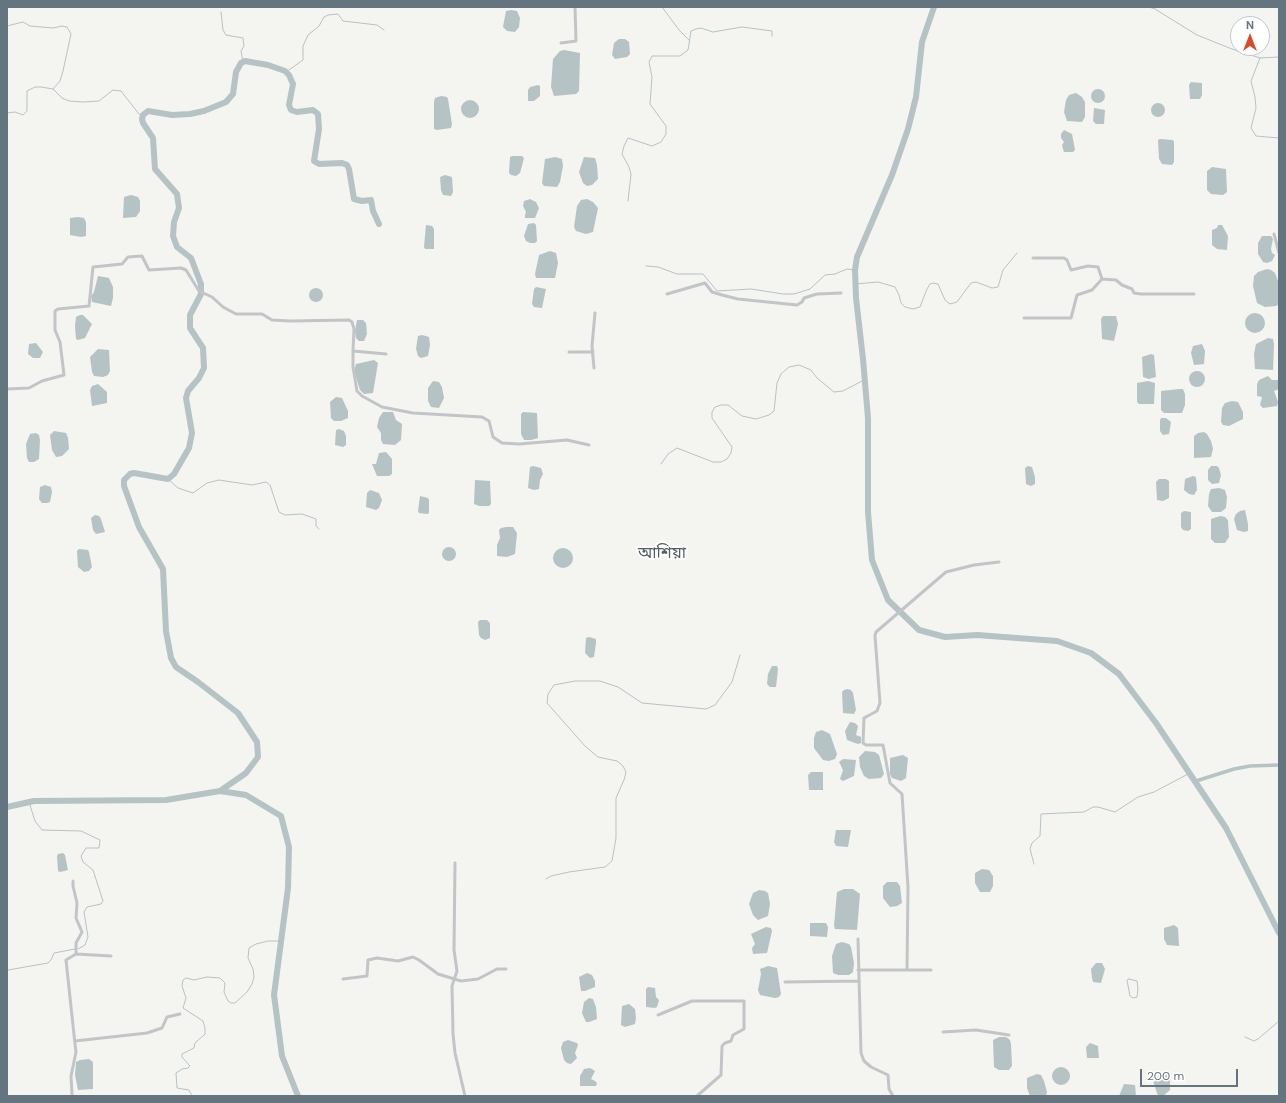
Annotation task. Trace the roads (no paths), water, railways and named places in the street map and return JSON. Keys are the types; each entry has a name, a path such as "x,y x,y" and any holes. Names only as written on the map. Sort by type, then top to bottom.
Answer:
{"street":[{"path":"561,43 576,41 575,7"},
{"path":"1274,234 1279,253"},
{"path":"7,389 29,388 42,381 64,375 60,342 55,330 53,314 58,309 89,306 92,270 97,265 122,264 128,257 141,256 149,270 181,268 186,270 199,291 212,297 223,307 236,314 262,314 272,320 290,321 349,320 352,322 354,329 353,352 357,391 362,396 382,407 413,413 482,416 489,422 493,437 502,444 567,440 588,445"},
{"path":"1034,258 1064,258 1068,260 1071,270 1088,266 1098,267 1102,278"},
{"path":"1102,278 1116,280 1122,285 1132,289 1134,293 1194,294"},
{"path":"1024,318 1071,318 1077,295 1092,290 1102,278"},
{"path":"667,294 705,283 712,292 738,299 797,305 802,302 804,298 817,294 841,293"},
{"path":"594,368 593,352 595,313"},
{"path":"353,352 386,354"},
{"path":"569,352 593,352"},
{"path":"907,970 908,887 902,794 890,783 883,745 866,745 863,743 864,718 877,711 880,703 875,636 876,632 946,572 974,565 999,562"},
{"path":"454,862 454,950 457,971 452,996 455,1053 465,1096"},
{"path":"73,881 77,903 76,918 82,932 76,945 76,954"},
{"path":"858,939 861,1053 864,1061 870,1067 888,1075 889,1089 893,1096"},
{"path":"72,1094 71,1076 76,1052 66,960 76,954 111,956"},
{"path":"343,979 367,976 368,960 371,959 398,961 408,957 419,960 438,974 454,980 470,981 478,979 497,969 506,969"},
{"path":"858,970 931,970"},
{"path":"785,982 858,981"},
{"path":"658,1015 692,1001 744,1001 744,1029 733,1035 731,1041 722,1046 721,1075 697,1096"},
{"path":"75,1041 146,1033 162,1028 167,1017 180,1014"},
{"path":"943,1032 976,1030 1009,1035"}],"waterway":[{"path":"662,7 679,30 690,41"},
{"path":"934,7 922,42 916,97 908,129 892,175 857,257 855,270 856,298 868,418 868,512 872,560 888,600 919,630 945,637 977,635 1057,641 1091,653 1119,674 1156,723 1226,828 1279,933"},
{"path":"1149,7 1155,9 1197,35 1232,49 1260,58 1279,57"},
{"path":"221,12 223,30 226,35 243,38 244,46 241,51 243,62"},
{"path":"286,72 303,60 303,46 308,35 319,26 324,17 328,15 338,14 343,21 377,25 384,30"},
{"path":"7,26 23,22 30,26 53,28 62,26 67,27 71,34 63,71 60,81 53,89"},
{"path":"628,201 631,174 622,154 628,138 652,146 661,142 666,134 666,126 650,104 652,77 649,62 652,56 680,56 688,50 691,31 701,28 713,32 742,27 772,31 772,36"},
{"path":"1260,58 1251,81 1256,108 1251,128 1256,136 1279,138"},
{"path":"220,791 246,773 258,757 257,742 238,713 176,667 171,658 166,631 163,569 139,527 124,486 124,480 130,474 134,473 168,479 174,474 189,448 192,433 186,398 188,391 199,378 204,368 203,348 190,328 190,315 201,294 201,284 191,258 177,247 173,236 174,222 179,208 177,194 155,169 153,138 143,123 143,115 148,111 172,115 190,114 204,111 226,102 233,94 236,72 241,63 245,61 268,65 285,71 289,75 293,84 289,105 291,110 297,112 313,110 318,114 319,129 314,161 319,164 342,163 347,165 354,199 362,201 371,200 373,211 379,224"},
{"path":"7,113 15,112 23,115 27,111 27,91 35,87 41,87 53,89 62,98 69,101 83,102 99,101 113,90 121,91 139,114 143,115"},
{"path":"855,284 878,282 895,287 901,303 905,307 913,309 920,307 930,284 938,284 945,300 950,304 957,302 971,283 976,282 992,288 998,287 1003,270 1017,253"},
{"path":"646,266 658,267 677,274 703,274 717,291 751,289 783,294 794,294 810,289 825,275 835,274 847,269 855,270"},
{"path":"661,464 668,454 677,448 713,462 721,462 727,459 731,453 732,447 712,418 712,412 715,407 728,405 742,416 756,419 769,415 774,411 777,383 781,374 789,367 799,365 811,370 817,378 834,392 843,391 864,380"},
{"path":"168,479 178,488 193,493 207,483 219,480 252,485 266,482 270,485 279,512 285,515 302,514 316,519 316,526 319,529"},
{"path":"546,879 551,876 569,872 605,867 612,861 616,838 616,798 626,772 623,766 617,761 598,757 585,746 547,703 548,694 554,685 575,681 600,681 618,687 642,703 706,709 715,705 732,682 740,655"},
{"path":"1196,781 1234,769 1250,766 1279,765"},
{"path":"1034,864 1030,849 1032,843 1040,836 1041,814 1084,812 1093,807 1115,812 1138,797 1154,792 1190,773"},
{"path":"7,807 34,801 166,800 220,791 246,795 281,816 289,847 288,888 274,995 282,1056 298,1096"},
{"path":"29,802 35,821 42,830 81,831 100,840 99,848 86,848 81,856 83,862 93,870 103,901 101,904 87,907 84,912 88,937 85,945 78,949"},
{"path":"192,1096 189,1090 177,1088 176,1073 190,1066 182,1057 182,1054 194,1048 195,1043 205,1034 205,1028 203,1021 183,1008 186,998 182,986 183,980 186,978 194,980 207,977 220,978 225,983 224,992 228,1001 235,1003 247,992 254,977 253,969 248,958 249,948 256,944 268,941 281,941"},
{"path":"8,970 48,963 54,953 75,949"},
{"path":"1129,979 1137,981 1137,997 1133,998 1130,996 1127,980 1129,979"},
{"path":"1245,1037 1254,1041 1279,1021"}],"district":[{"name":"আশিয়া","path":"662,554"}]}
